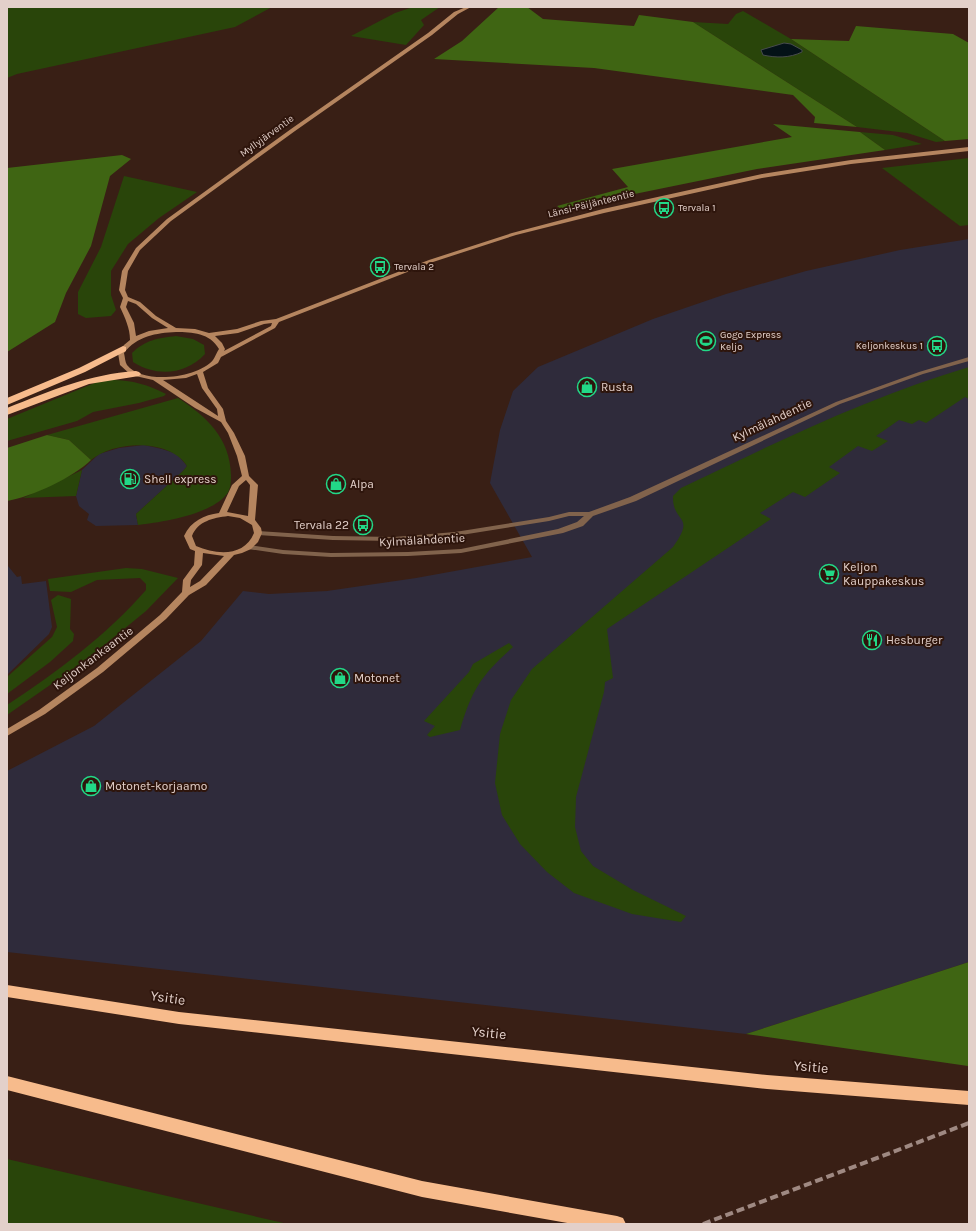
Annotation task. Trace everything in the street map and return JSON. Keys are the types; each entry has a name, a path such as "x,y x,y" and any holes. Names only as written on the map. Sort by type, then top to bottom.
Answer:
{"highway":[{"path":"7,402 82,370 123,349"},
{"path":"7,412 91,379 115,374 136,374"},
{"name":"Ysitie","path":"7,991 187,1019 767,1082 969,1098"},
{"path":"7,1083 422,1189 617,1224"}],"main road":[{"name":"Myllyjärventie","path":"133,341 134,332 132,322 123,306 126,298 122,290 125,271 138,249 169,220 293,130 430,34 457,10 465,10 469,7"},
{"name":"Länsi-Päijänteentie","path":"123,349 133,341 153,333 175,330 193,331 209,335 238,331 263,322 277,321 431,261 514,234 603,211 762,176 851,162 969,149"},
{"path":"126,298 138,303 154,317 175,330"},
{"name":"Länsi-Päijänteentie","path":"155,378 178,378 200,372 214,364 221,355 273,327 277,321"},
{"path":"209,335 220,344 222,350 221,355"},
{"path":"123,349 121,353 121,363 125,368 136,374 155,378 182,394 206,413 223,421"},
{"path":"200,372 205,388 220,409 223,421 231,433 246,476 254,485 251,520"},
{"path":"222,515 236,486 246,476"},
{"path":"222,515 240,516 251,520 258,528 255,541 248,547 231,554 216,555 199,551 193,547 189,541 189,532 201,520 222,515"},
{"name":"Keljonkankaantie","path":"186,593 187,580 198,565 199,551"},
{"name":"Keljonkankaantie","path":"7,733 42,712 100,670 163,617 186,593 203,583 231,554"}],"street":[{"name":"Kylmälahdentie","path":"258,533 333,538 394,539 455,534 549,520 569,514 590,514 633,499 838,403 921,373 969,359"},
{"name":"Kylmälahdentie","path":"248,547 283,552 331,555 462,552 560,531 580,524 590,514"}],"shaded area":[{"path":"784,43 791,44 802,50 802,52 783,57 763,55 761,50"},
{"path":"969,239 969,962 746,1034 7,952 7,771 94,726 201,641 243,591 269,594 327,591 416,578 532,557 490,483 500,430 513,391 538,367 653,319 726,294 806,271 900,250"},
{"path":"144,445 177,454 187,466 136,514 138,525 96,526 87,520 89,514 79,506 76,496 82,470 99,454 119,448"},
{"path":"8,566 17,577 21,576 22,584 46,581 52,627 49,634 7,675"}],"green space":[{"path":"7,7 272,7 235,27 17,74 7,78"},
{"path":"413,7 440,7 421,20 424,25 406,45 351,36 395,13"},
{"path":"499,7 527,7 543,19 634,26 639,15 693,22 857,127 814,123 815,117 793,95 594,68 434,59 462,41"},
{"path":"743,11 791,39 945,141 936,142 907,133 857,127 693,22 728,24 736,14"},
{"path":"856,26 953,34 969,43 969,139 945,141 791,39 849,41"},
{"path":"773,124 860,132 885,150 757,169 561,209 557,206 628,187 612,169 792,137"},
{"path":"860,132 893,135 922,144 885,150"},
{"path":"122,155 131,159 110,176 91,246 66,293 55,322 7,352 7,168"},
{"path":"969,158 969,225 960,226 882,168"},
{"path":"124,176 197,192 159,218 128,244 111,271 111,295 116,310 111,316 86,318 78,314 78,292 101,247"},
{"path":"176,336 193,339 204,345 205,354 189,366 170,372 151,370 133,362 132,353 142,345 158,339"},
{"path":"969,367 969,399 965,397 926,423 919,420 912,424 899,420 876,436 888,441 872,451 858,446 829,467 840,473 805,497 793,492 760,513 771,519 607,629 613,678 605,682 604,692 576,797 575,827 581,851 593,866 633,890 686,916 681,922 632,914 574,893 547,872 520,844 502,815 495,783 500,734 511,700 532,669 673,547 680,536 683,529 683,524 676,511 673,496 681,488 822,422 895,392"},
{"path":"112,380 140,384 166,394 164,396 139,403 93,412 77,421 7,441 7,419 97,382"},
{"path":"178,398 189,405 215,430 226,450 230,462 231,475 229,491 226,495 209,508 185,516 138,525 136,514 187,466 179,457 168,451 141,445 113,449 91,460 69,440 47,435"},
{"path":"47,435 69,440 91,460 74,473 40,491 7,501 7,448"},
{"path":"82,470 76,496 23,498"},
{"path":"126,568 142,569 178,578 146,611 86,660 7,715 7,705 81,652 131,607 146,590 146,584 140,578 97,580 71,592 50,591 48,579"},
{"path":"58,595 71,599 70,629 74,634 73,641 50,662 7,694 7,677 52,637 57,627 51,600"},
{"path":"509,643 513,647 493,666 473,694 460,730 430,737 427,735 435,726 424,721 469,672 473,664"},
{"path":"969,962 968,1066 746,1034"},
{"path":"7,1159 288,1224 7,1224"}],"railway":[{"path":"703,1224 969,1123"}],"place":[{"name":"Tervala 1","path":"664,208"},
{"name":"Tervala 2","path":"380,267"},
{"name":"Gogo Express Keljo","path":"706,341"},
{"name":"Keljonkeskus 1","path":"937,346"},
{"name":"Rusta","path":"587,387"},
{"name":"Shell express","path":"130,479"},
{"name":"Alpa","path":"336,484"},
{"name":"Tervala 22","path":"363,525"},
{"name":"Keljon Kauppakeskus","path":"829,574"},
{"name":"Hesburger","path":"872,640"},
{"name":"Motonet","path":"340,678"},
{"name":"Motonet-korjaamo","path":"91,786"}]}
